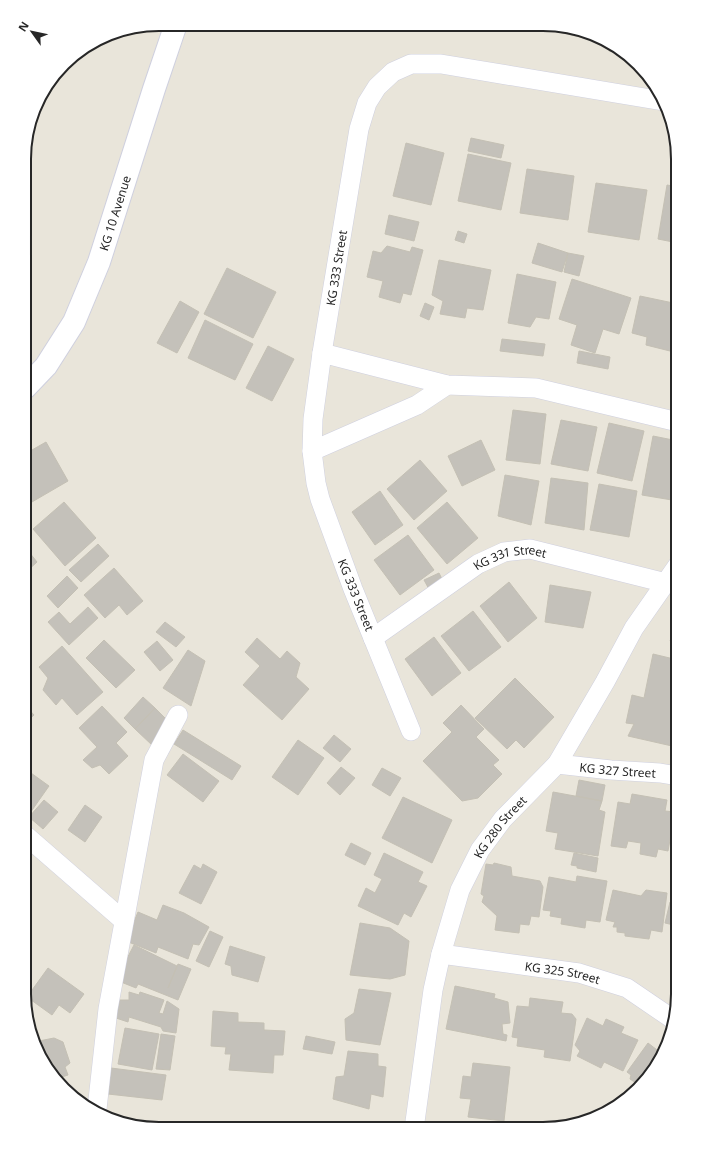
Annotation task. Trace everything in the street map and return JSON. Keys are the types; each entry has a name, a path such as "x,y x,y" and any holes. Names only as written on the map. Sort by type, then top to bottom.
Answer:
{"street":[{"name":"KG 10 Avenue","path":"31,382 46,366 74,322 100,262 174,31"},
{"name":"KG 333 Street","path":"411,731 353,589 320,499 316,483 312,451 313,419 322,353 359,129 367,103 377,87 393,72 411,64 441,64 656,100"},
{"path":"322,353 447,385 536,388 671,420"},
{"path":"312,451 417,405 447,385"},
{"name":"KG 331 Street","path":"373,638 478,564 504,552 530,549 671,572"},
{"name":"KG 280 Street","path":"415,1122 433,990 441,954 460,890 480,850 503,819 557,764 605,682 634,628 671,576"},
{"path":"97,1106 108,1009 154,760 178,714"},
{"name":"KG 327 Street","path":"557,764 671,775"},
{"path":"31,840 124,922"},
{"name":"KG 325 Street","path":"441,954 579,973 627,988 669,1017"}],"building":[{"path":"558,32 576,35 584,38"},
{"path":"471,138 504,145 501,158 468,151"},
{"path":"406,143 444,153 431,205 393,196"},
{"path":"468,154 511,163 501,210 458,201"},
{"path":"527,169 574,176 568,220 520,213"},
{"path":"596,183 647,190 639,240 588,232"},
{"path":"667,185 671,186 671,242 658,239"},
{"path":"389,215 419,222 414,241 385,234"},
{"path":"458,231 467,234 464,243 455,240"},
{"path":"538,243 568,253 562,272 532,263"},
{"path":"387,246 410,252 412,247 423,250 411,295 403,293 400,303 379,297 383,281 367,277 373,251 381,253"},
{"path":"568,253 584,256 579,276 564,272"},
{"path":"439,260 491,270 483,310 467,308 465,318 440,314 443,301 432,295"},
{"path":"227,268 276,292 253,338 204,314"},
{"path":"517,274 556,282 549,319 536,317 530,327 508,323"},
{"path":"572,279 631,298 619,334 603,329 595,353 571,345 577,325 559,319"},
{"path":"640,296 671,303 671,351 646,345 647,337 632,333"},
{"path":"180,301 199,312 177,353 157,343"},
{"path":"425,303 434,307 429,320 420,316"},
{"path":"205,320 253,344 235,380 188,358"},
{"path":"502,339 545,344 543,356 500,351"},
{"path":"268,346 294,359 272,401 246,388"},
{"path":"579,351 610,357 608,369 577,363"},
{"path":"513,410 546,414 540,464 506,460"},
{"path":"561,420 597,427 588,471 551,464"},
{"path":"609,423 644,431 632,481 597,473"},
{"path":"653,436 671,440 671,500 642,495"},
{"path":"481,440 495,470 462,486 448,456"},
{"path":"46,442 68,481 31,503 31,451"},
{"path":"420,460 447,491 414,520 387,489"},
{"path":"505,475 539,481 531,525 498,516"},
{"path":"551,478 588,483 584,530 545,523"},
{"path":"599,484 637,491 629,537 590,530"},
{"path":"380,491 403,525 375,545 352,512"},
{"path":"64,502 96,538 65,566 33,529"},
{"path":"447,502 478,538 447,564 417,528"},
{"path":"408,535 434,570 400,595 374,560"},
{"path":"98,544 109,556 81,582 69,570"},
{"path":"31,554 37,562 31,568"},
{"path":"114,568 143,601 127,615 119,605 105,618 84,595"},
{"path":"439,573 444,583 430,591 424,580"},
{"path":"67,576 78,588 58,608 47,596"},
{"path":"509,582 537,618 508,642 480,606"},
{"path":"550,585 591,592 583,628 545,622"},
{"path":"88,607 98,618 69,645 48,622 59,612 70,624"},
{"path":"473,611 501,647 469,671 441,636"},
{"path":"165,622 185,637 176,647 156,632"},
{"path":"434,637 461,673 432,696 405,659"},
{"path":"257,638 280,659 287,651 300,663 296,677 309,689 282,720 243,685 260,666 245,652"},
{"path":"104,640 135,670 116,688 86,658"},
{"path":"157,641 173,660 160,671 144,652"},
{"path":"62,646 103,692 77,715 62,698 56,705 43,690 48,678 39,667"},
{"path":"188,650 205,661 191,706 163,688"},
{"path":"653,654 671,658 671,746 628,736 634,724 626,723 632,695 644,698"},
{"path":"515,678 554,717 524,748 516,740 507,749 475,718"},
{"path":"143,697 155,708 135,729 124,718"},
{"path":"461,705 484,729 476,737 499,760 493,765 502,774 478,798 462,801 423,761 452,732 443,723"},
{"path":"102,706 127,732 116,743 128,756 109,774 100,765 92,768 83,760 97,747 79,728"},
{"path":"155,708 168,721 153,746 135,729"},
{"path":"183,730 241,766 232,780 174,744"},
{"path":"334,735 351,749 340,762 323,748"},
{"path":"298,740 324,758 298,795 272,777"},
{"path":"183,754 219,781 203,802 167,775"},
{"path":"341,767 355,778 340,795 327,783"},
{"path":"382,768 401,778 390,796 372,785"},
{"path":"31,773 49,786 31,812"},
{"path":"579,780 605,785 602,801 576,796"},
{"path":"553,792 602,801 599,810 605,812 598,856 555,849 558,833 546,831"},
{"path":"632,794 667,800 665,811 671,812 671,834 668,851 658,849 656,857 640,854 641,843 628,841 626,848 611,846 618,802 630,804"},
{"path":"403,797 452,820 432,863 382,838"},
{"path":"44,800 58,812 43,829 31,819 31,815"},
{"path":"85,805 102,817 85,842 68,830"},
{"path":"351,843 371,853 365,865 345,855"},
{"path":"384,853 423,872 418,882 427,886 411,917 404,913 398,925 358,906 366,888 375,893 382,879 374,875"},
{"path":"574,853 598,858 596,872 577,868 577,866 571,865"},
{"path":"494,863 511,867 512,876 540,881 543,887 539,917 531,916 529,925 520,924 519,933 495,930 497,916 482,902 484,896 481,894 486,864 493,865"},
{"path":"203,864 217,872 201,904 179,893 194,865 201,869"},
{"path":"577,876 607,881 600,922 586,920 585,928 561,924 562,918 550,916 551,911 543,910 549,877 576,882"},
{"path":"613,890 641,896 646,890 667,893 662,932 651,930 649,939 625,936 625,933 617,932 617,927 613,927 615,922 606,920"},
{"path":"671,902 671,924 665,923"},
{"path":"163,905 184,913 209,927 199,945 193,944 188,959 158,947 156,953 126,941 138,912 157,920"},
{"path":"360,923 390,928 409,941 405,975 390,979 350,975"},
{"path":"210,931 223,937 209,967 196,961"},
{"path":"134,945 177,966 168,988 178,964 191,969 178,1000 138,984 136,988 121,982 119,974"},
{"path":"230,946 265,957 258,982 232,975 231,966 225,964"},
{"path":"48,968 84,994 70,1013 59,1005 52,1015 31,1000 31,991"},
{"path":"455,986 495,994 494,998 508,1002 510,1023 502,1024 503,1034 507,1035 506,1041 446,1029"},
{"path":"359,989 391,993 380,1045 346,1040 345,1019 354,1013"},
{"path":"129,992 139,995 140,992 164,1000 159,1013 163,1014 167,1001 179,1009 176,1033 163,1031 161,1027 129,1017 128,1022 116,1018 116,1000 129,1000"},
{"path":"530,998 563,1002 561,1013 572,1014 576,1019 570,1061 544,1057 545,1050 517,1046 518,1038 512,1037 517,1006 529,1007"},
{"path":"213,1011 238,1013 238,1022 264,1023 264,1030 285,1031 283,1055 274,1055 273,1073 229,1070 231,1054 225,1054 226,1047 211,1046"},
{"path":"587,1018 603,1026 606,1019 624,1027 621,1033 638,1040 623,1071 604,1062 601,1068 577,1056 580,1051 575,1045"},
{"path":"125,1028 159,1034 152,1070 118,1064"},
{"path":"161,1034 175,1036 170,1070 156,1069"},
{"path":"306,1036 335,1042 332,1054 303,1049"},
{"path":"54,1038 63,1042 70,1063 65,1067 68,1075 61,1077 57,1072 48,1058 40,1041"},
{"path":"648,1043 658,1050 645,1072 636,1083 630,1079 631,1075 627,1072"},
{"path":"348,1051 378,1054 378,1066 386,1067 383,1097 371,1094 369,1109 333,1099 336,1077 344,1076"},
{"path":"473,1063 510,1067 504,1121 468,1117 471,1099 460,1098 463,1076 471,1077"},
{"path":"111,1068 166,1075 162,1100 108,1094"}]}
